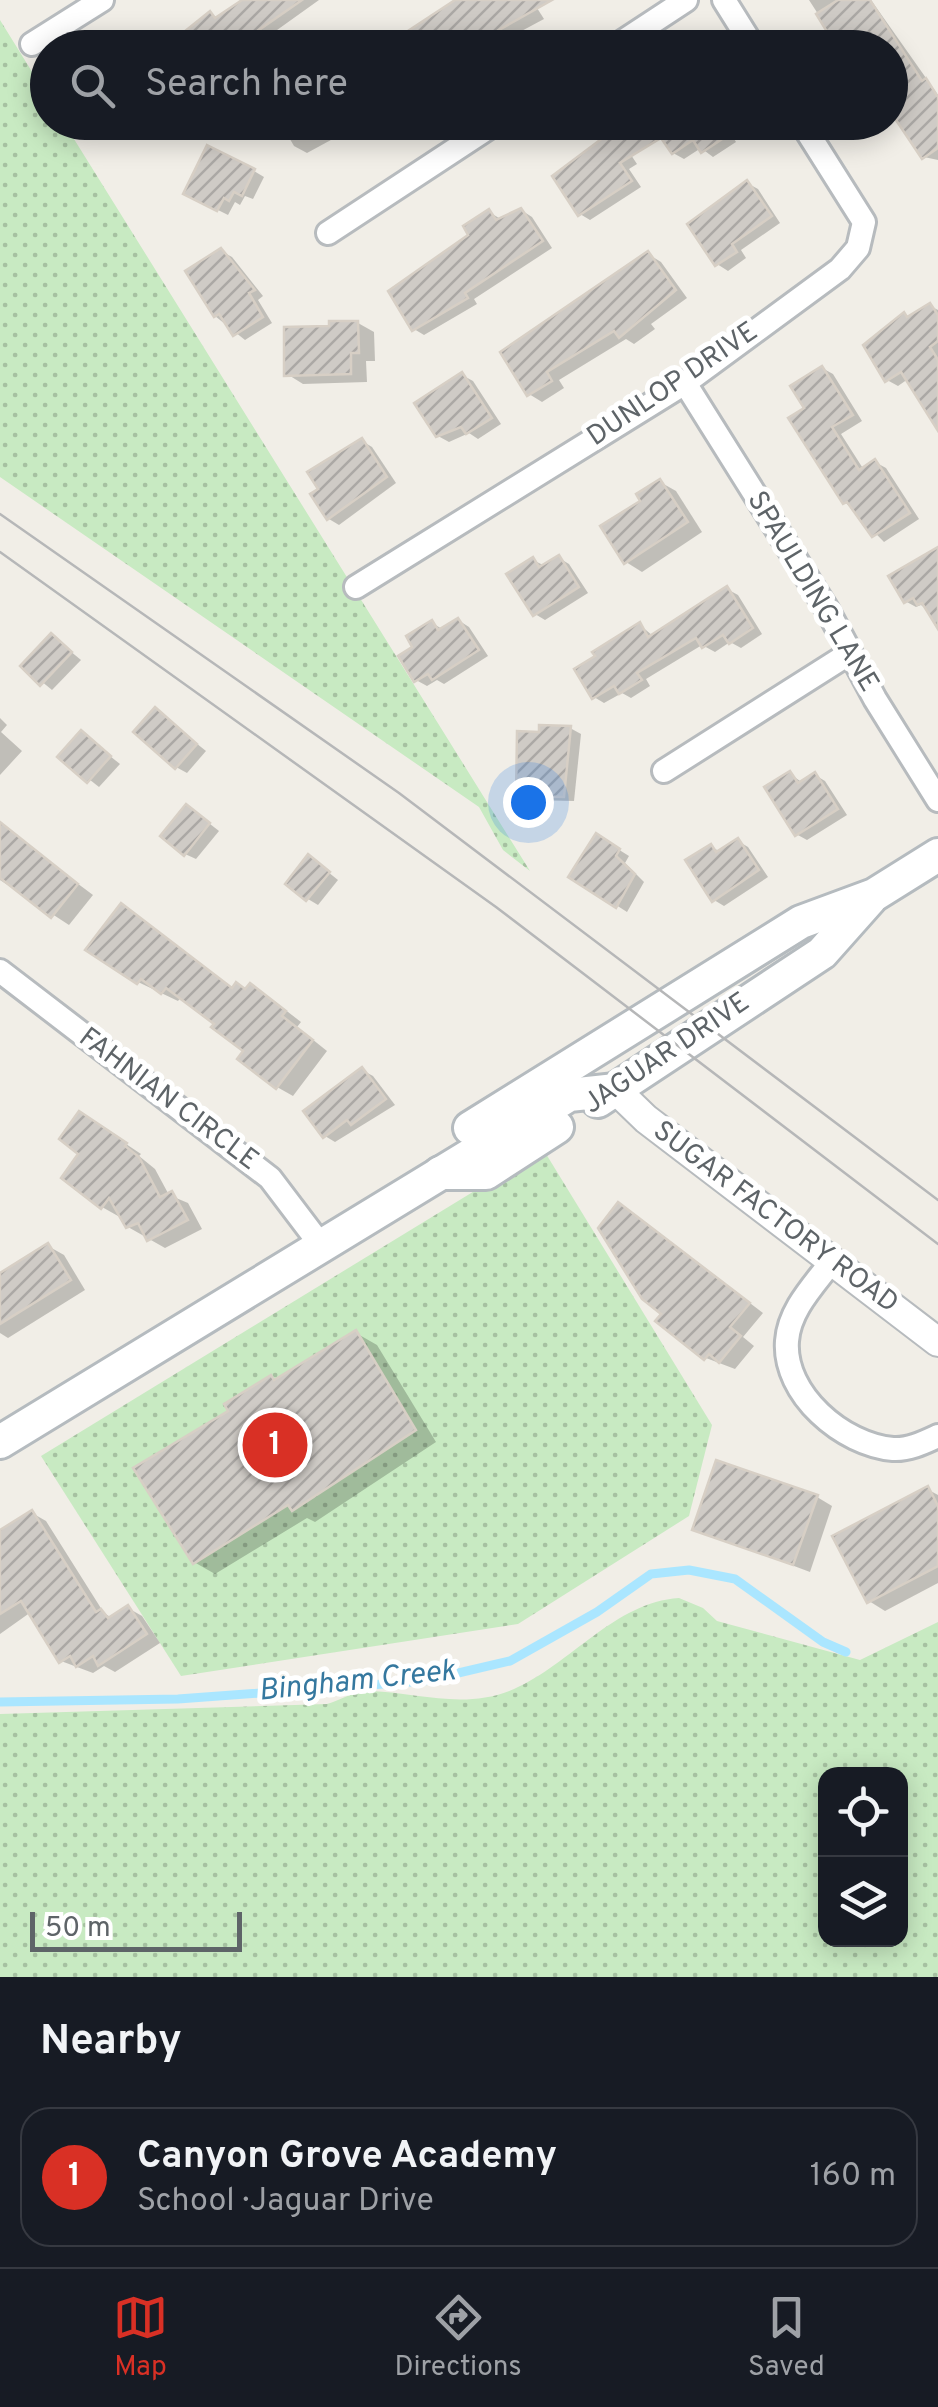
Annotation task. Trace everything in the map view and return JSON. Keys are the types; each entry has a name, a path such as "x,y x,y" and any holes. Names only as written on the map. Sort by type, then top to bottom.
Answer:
{"main road":[{"name":"JAGUAR DRIVE","path":"0,1442 440,1173 464,1132 801,922 874,895 938,855"},
{"name":"JAGUAR DRIVE","path":"616,1090 822,953 874,895"},
{"path":"440,1173 569,1095 616,1090"}],"street":[{"path":"54,30 102,0"},
{"path":"640,30 686,0"},
{"path":"724,0 743,30"},
{"path":"328,232 469,140"},
{"name":"DUNLOP DRIVE","path":"356,587 685,384 840,269 858,248 864,222 812,140"},
{"name":"SPAULDING LANE","path":"685,384 938,800"},
{"path":"664,772 850,654"},
{"name":"FAHNIAN CIRCLE","path":"0,971 270,1178 320,1244"},
{"name":"SUGAR FACTORY ROAD","path":"616,1090 646,1119 938,1342"},
{"path":"832,1260 789,1326 786,1352 793,1378 832,1424 873,1444 895,1450 938,1436"}],"green space":[{"path":"0,20 30,69 30,140 75,140 530,871 503,850 479,807 0,477"},
{"path":"543,1149 712,1425 689,1516 518,1624 181,1676 41,1456"},
{"path":"679,1598 703,1608 717,1621 860,1660 938,1622 938,1977 0,1977 0,1714 327,1704 366,1691 442,1699 478,1698 514,1689 535,1678 634,1610"}],"building":[{"path":"242,0 302,0 259,30 186,30 210,11 215,18"},
{"path":"455,0 552,0 499,30 409,30"},
{"path":"838,0 870,0 889,30 826,30 816,14"},
{"path":"908,59 938,97 938,148 922,159 908,138"},
{"path":"600,140 658,140 620,163 632,181 578,216 552,176"},
{"path":"662,140 693,140 672,154"},
{"path":"693,140 721,140 701,153"},
{"path":"207,145 255,169 242,196 234,192 229,201 224,198 217,211 183,194"},
{"path":"747,180 772,216 732,244 737,252 715,266 687,224"},
{"path":"521,208 543,241 465,293 468,298 412,331 388,291 468,235 463,226 489,209 496,220"},
{"path":"221,248 255,290 249,293 263,317 233,336 219,314 214,317 185,271"},
{"path":"648,251 676,290 619,338 614,331 547,372 552,381 527,396 500,352"},
{"path":"930,303 938,315 938,341 930,347 938,360 938,431 901,372 885,382 863,345 904,312 907,317"},
{"path":"329,321 358,321 359,353 351,353 351,374 284,376 284,327 329,326"},
{"path":"822,366 853,415 832,427 859,470 875,459 910,513 872,537 847,502 843,504 788,418 804,408 790,386"},
{"path":"462,372 492,418 466,434 461,427 436,437 414,403"},
{"path":"362,438 387,477 327,520 310,494 318,489 307,472"},
{"path":"660,479 688,522 624,564 600,526 640,501 636,494"},
{"path":"938,547 938,629 922,603 917,605 913,598 904,603 888,576"},
{"path":"559,555 579,587 533,616 506,574 533,557 539,567"},
{"path":"727,586 753,628 729,644 723,635 702,648 696,638 637,673 642,680 619,694 614,686 592,699 574,669 595,656 592,652 640,622 648,637"},
{"path":"458,618 479,650 432,680 428,674 414,682 398,656 412,647 406,636 432,620 438,630"},
{"path":"51,633 72,652 40,686 20,666"},
{"path":"155,707 197,744 175,769 133,732"},
{"path":"539,725 571,726 564,797 516,796 517,731 539,732"},
{"path":"81,730 111,756 87,783 57,757"},
{"path":"790,771 798,783 815,772 838,809 795,836 764,787"},
{"path":"186,804 210,823 184,856 160,836"},
{"path":"0,822 78,884 51,918 0,878"},
{"path":"596,833 620,849 616,856 635,874 616,908 568,877"},
{"path":"738,838 759,870 712,902 685,860 711,844 716,852"},
{"path":"308,854 330,872 306,901 285,884"},
{"path":"121,903 232,988 236,982 245,989 250,983 286,1011 282,1016 313,1040 276,1089 237,1059 243,1051 211,1027 214,1024 166,988 161,994 141,979 137,984 85,950"},
{"path":"362,1067 386,1099 351,1125 347,1120 323,1138 303,1111"},
{"path":"79,1111 127,1143 125,1146 139,1157 160,1197 172,1191 188,1220 147,1241 138,1223 126,1228 109,1198 101,1209 61,1178 78,1154 59,1139"},
{"path":"618,1202 750,1303 730,1327 741,1336 719,1363 709,1354 704,1360 655,1321 661,1314 642,1299 598,1228"},
{"path":"48,1243 71,1280 0,1324 0,1273"},
{"path":"356,1330 416,1430 292,1511 288,1505 193,1564 133,1468 228,1411 224,1404 271,1375 274,1380"},
{"path":"716,1460 818,1495 793,1565 692,1530"},
{"path":"928,1486 938,1506 938,1566 867,1603 832,1536"},
{"path":"32,1510 96,1612 101,1609 108,1618 128,1605 147,1634 98,1666 93,1656 76,1667 70,1656 59,1663 21,1601 0,1614 0,1530"}],"waterway":[{"name":"Bingham Creek","path":"0,1702 178,1699 424,1681 510,1661 597,1612 651,1574 689,1570 735,1579 823,1642 846,1652"}],"tram line":[{"path":"0,514 399,793 938,1200"},
{"path":"0,552 496,907 938,1244"}],"place":[{"name":"Canyon Grove Academy","path":"275,1445"}]}
